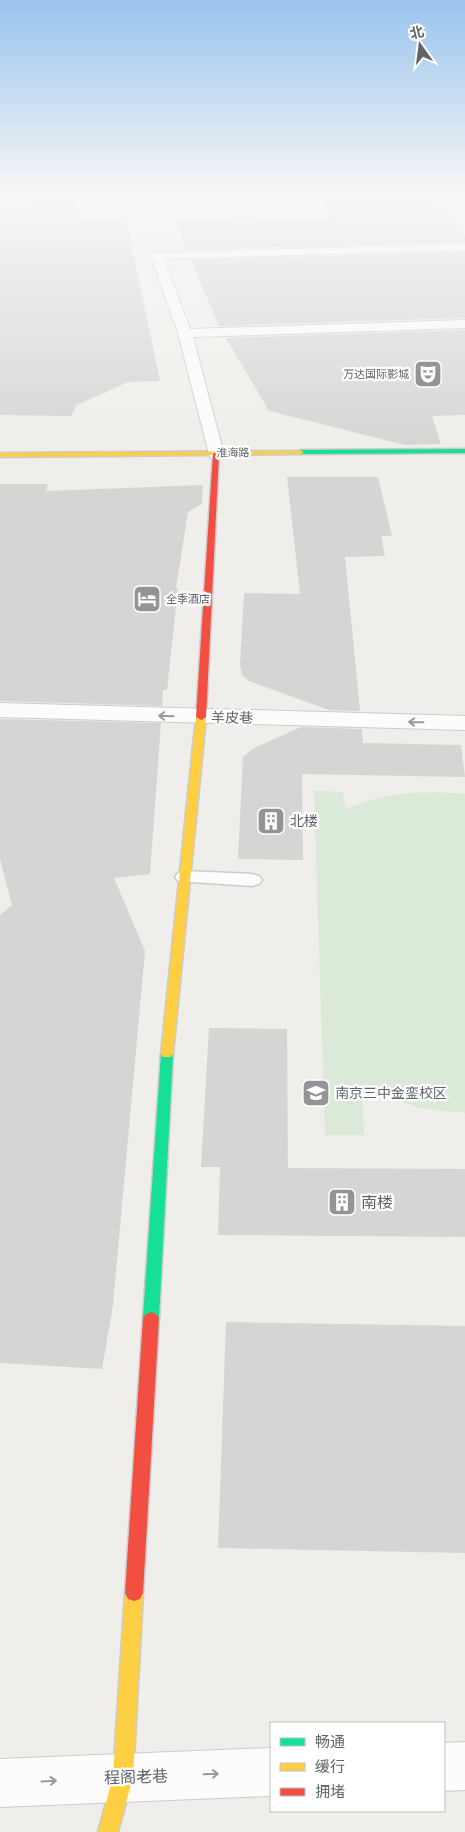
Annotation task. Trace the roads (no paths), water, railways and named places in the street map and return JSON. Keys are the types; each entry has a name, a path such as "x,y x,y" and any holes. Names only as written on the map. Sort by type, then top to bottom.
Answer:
{"street":[{"path":"108,1832 123,1777 166,1068 201,717 216,454 185,334 165,279"},
{"path":"185,334 465,324"},
{"name":"淮海路","path":"0,455 465,451"},
{"name":"羊皮巷","path":"0,710 465,723"},
{"path":"445,1767 465,1766"},
{"name":"程阁老巷","path":"0,1783 270,1772"}],"lane":[{"path":"185,878 252,880"}],"place":[{"name":"万达国际影城","path":"428,374"},
{"name":"全季酒店","path":"147,599"},
{"name":"北楼","path":"271,821"},
{"name":"南京三中金銮校区","path":"316,1093"},
{"name":"南楼","path":"342,1202"}]}
